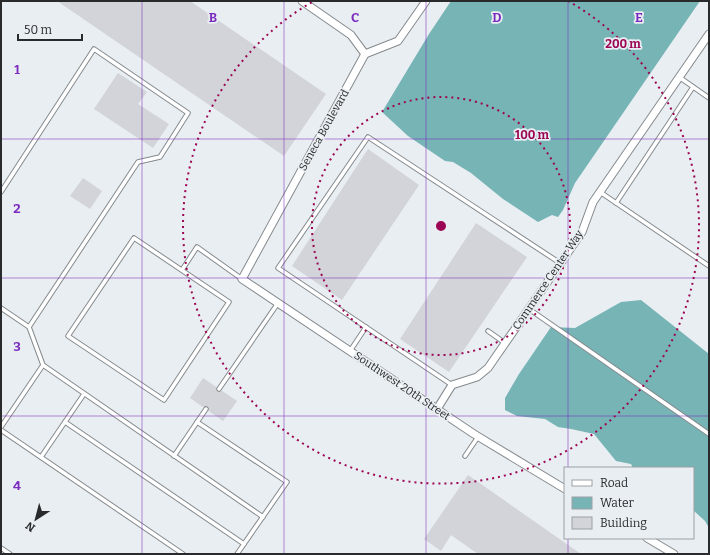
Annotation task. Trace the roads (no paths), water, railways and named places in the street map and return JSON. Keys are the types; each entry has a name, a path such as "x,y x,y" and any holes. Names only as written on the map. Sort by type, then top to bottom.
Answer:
{"street":[{"path":"302,1 352,36 366,54 398,41 426,1"},
{"name":"Commerce Center Way","path":"452,385 477,376 488,368 582,232 593,202 709,34"},
{"name":"Seneca Boulevard","path":"242,279 366,54"},
{"name":"Southwest 20th Street","path":"242,279 478,437 564,488"},
{"path":"437,409 452,385"},
{"path":"649,539 674,554"}],"lane":[{"path":"1,192 94,49 188,113 160,157 138,162 29,327"},
{"path":"679,77 709,98"},
{"path":"616,203 693,87"},
{"path":"452,385 278,268 368,137 560,263"},
{"path":"600,192 709,266"},
{"path":"134,238 182,270 229,302 164,400 68,336 134,238"},
{"path":"182,270 197,248 242,279"},
{"path":"220,389 278,303"},
{"path":"1,308 29,327 42,365 262,517"},
{"path":"528,309 709,434"},
{"path":"350,351 366,327"},
{"path":"488,331 505,343"},
{"path":"42,365 1,429 183,554"},
{"path":"41,457 84,394"},
{"path":"174,456 206,409"},
{"path":"65,422 244,544"},
{"path":"197,422 287,482 237,554"},
{"path":"465,456 478,437"},
{"path":"1,548 10,554"}],"water":[{"path":"451,1 700,1 575,183 563,210 558,217 552,215 538,222 503,199 471,173 453,162 445,161 408,136 382,112 429,34"},
{"path":"641,300 709,354 709,528 705,521 694,511 694,467 632,467 631,464 616,461 594,434 558,427 545,419 517,416 505,410 505,398 519,374 551,327 575,328 621,302"}]}
